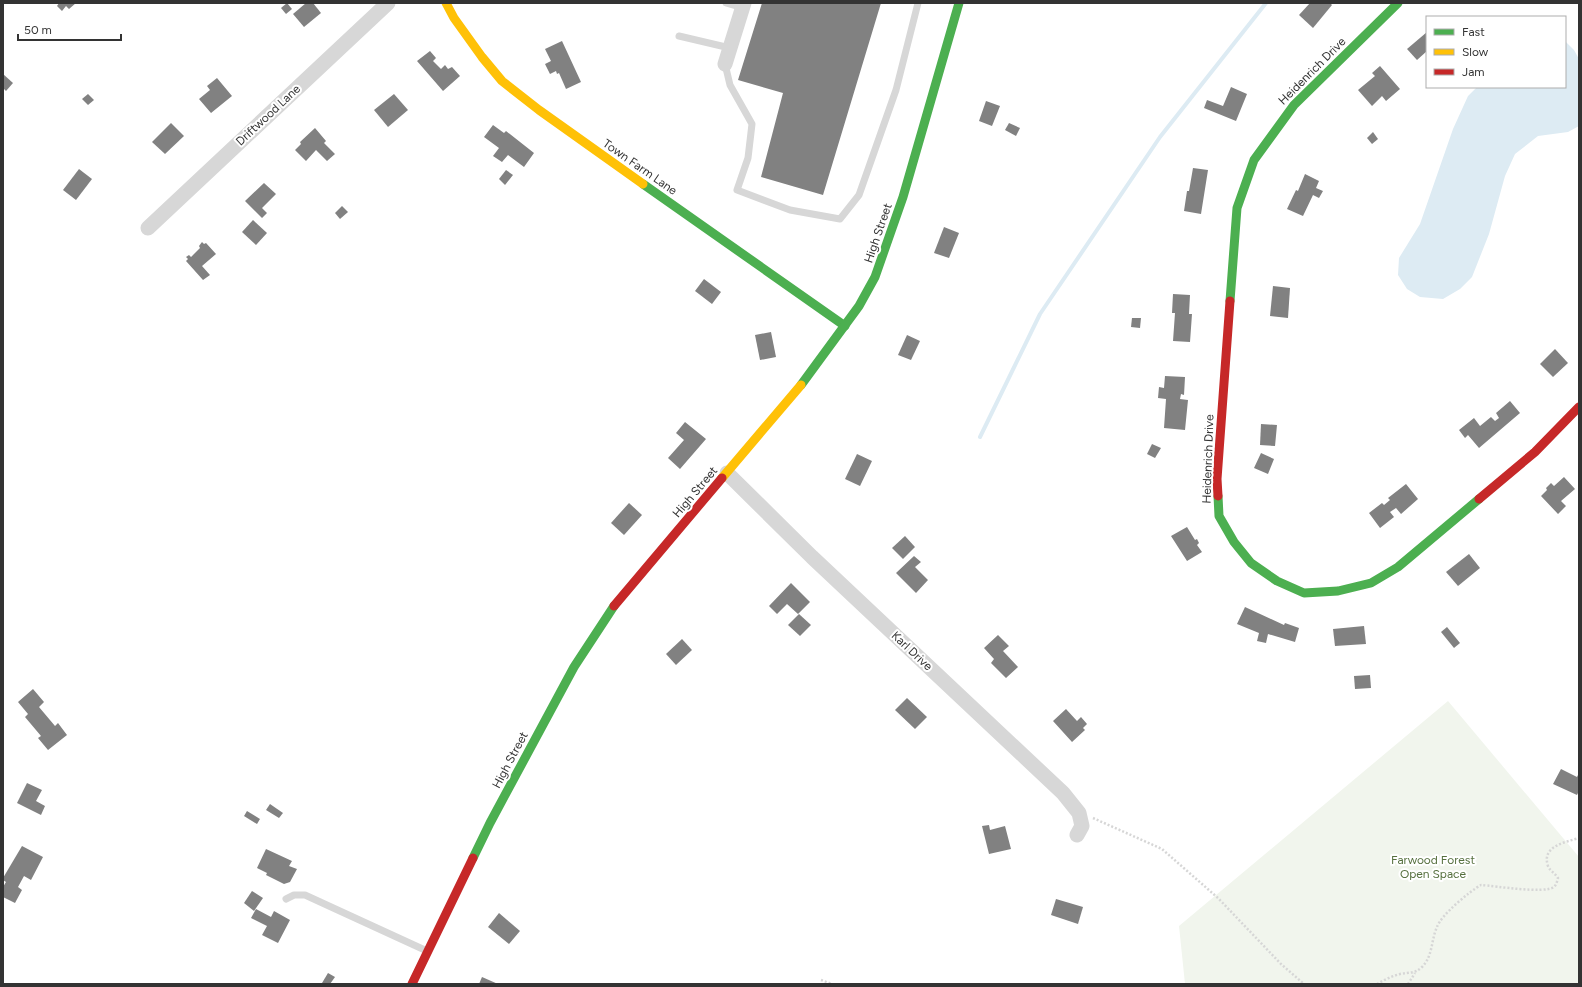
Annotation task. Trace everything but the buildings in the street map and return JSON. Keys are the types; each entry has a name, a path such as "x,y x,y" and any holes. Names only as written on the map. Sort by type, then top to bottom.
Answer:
{"street":[{"name":"Driftwood Lane","path":"148,228 388,3"},
{"name":"Town Farm Lane","path":"446,3 458,24 502,81 539,110 627,173 845,326"},
{"name":"High Street","path":"412,984 490,824 574,667 616,604 809,375 859,306 875,278 905,190 959,3"},
{"name":"Heidenrich Drive","path":"1398,3 1294,104 1254,160 1237,208 1217,480 1218,516 1234,542 1251,563 1284,584 1304,593 1338,591 1371,583 1398,567 1535,452 1579,407"},
{"path":"725,64 743,5"},
{"name":"Karl Drive","path":"726,473 812,557 1063,793 1079,813 1082,826 1076,835"}],"lane":[{"path":"726,3 743,5"},
{"path":"725,64 730,85 752,124 748,158 737,190 790,210 840,219 859,196 896,90 918,3"},
{"path":"679,36 730,48"},
{"path":"286,898 294,895 305,895 428,951"}],"path":[{"path":"1077,810 1162,849 1218,898 1281,964 1304,984"},
{"path":"1408,984 1415,973 1426,963 1432,948 1437,926 1459,901 1481,885 1539,890 1550,889 1556,884 1558,878 1548,866 1547,860 1549,851 1555,846 1579,838"},
{"path":"1377,984 1398,974 1415,973"},
{"path":"821,980 832,984"}],"green space":[{"name":"Farwood Forest Open Space","path":"1448,701 1579,857 1579,984 1185,984 1179,926"}],"shaded area":[{"path":"1566,42 1574,50 1579,59 1579,126 1568,132 1538,136 1515,154 1505,176 1489,234 1472,277 1460,289 1443,299 1420,297 1407,289 1398,275 1399,258 1420,224 1453,129 1468,96 1476,88 1566,88"}],"waterway":[{"path":"980,437 1040,314 1160,137 1266,3"}],"traffic: fast":[{"path":"801,385 859,306 875,277 903,197 959,3"},
{"path":"1230,301 1237,208 1254,160 1294,105 1398,3"},
{"path":"643,184 845,326"},
{"path":"1218,496 1219,516 1234,542 1251,563 1277,581 1304,593 1338,591 1371,583 1398,567 1479,499"},
{"path":"473,858 490,823 574,667 614,606"}],"traffic: slow":[{"path":"446,3 454,18 482,57 502,81 539,110 643,184"},
{"path":"722,478 801,385"}],"traffic: jam":[{"path":"1218,496 1217,479 1230,301"},
{"path":"1479,499 1535,452 1579,407"},
{"path":"614,606 722,478"},
{"path":"412,984 473,858"}]}
